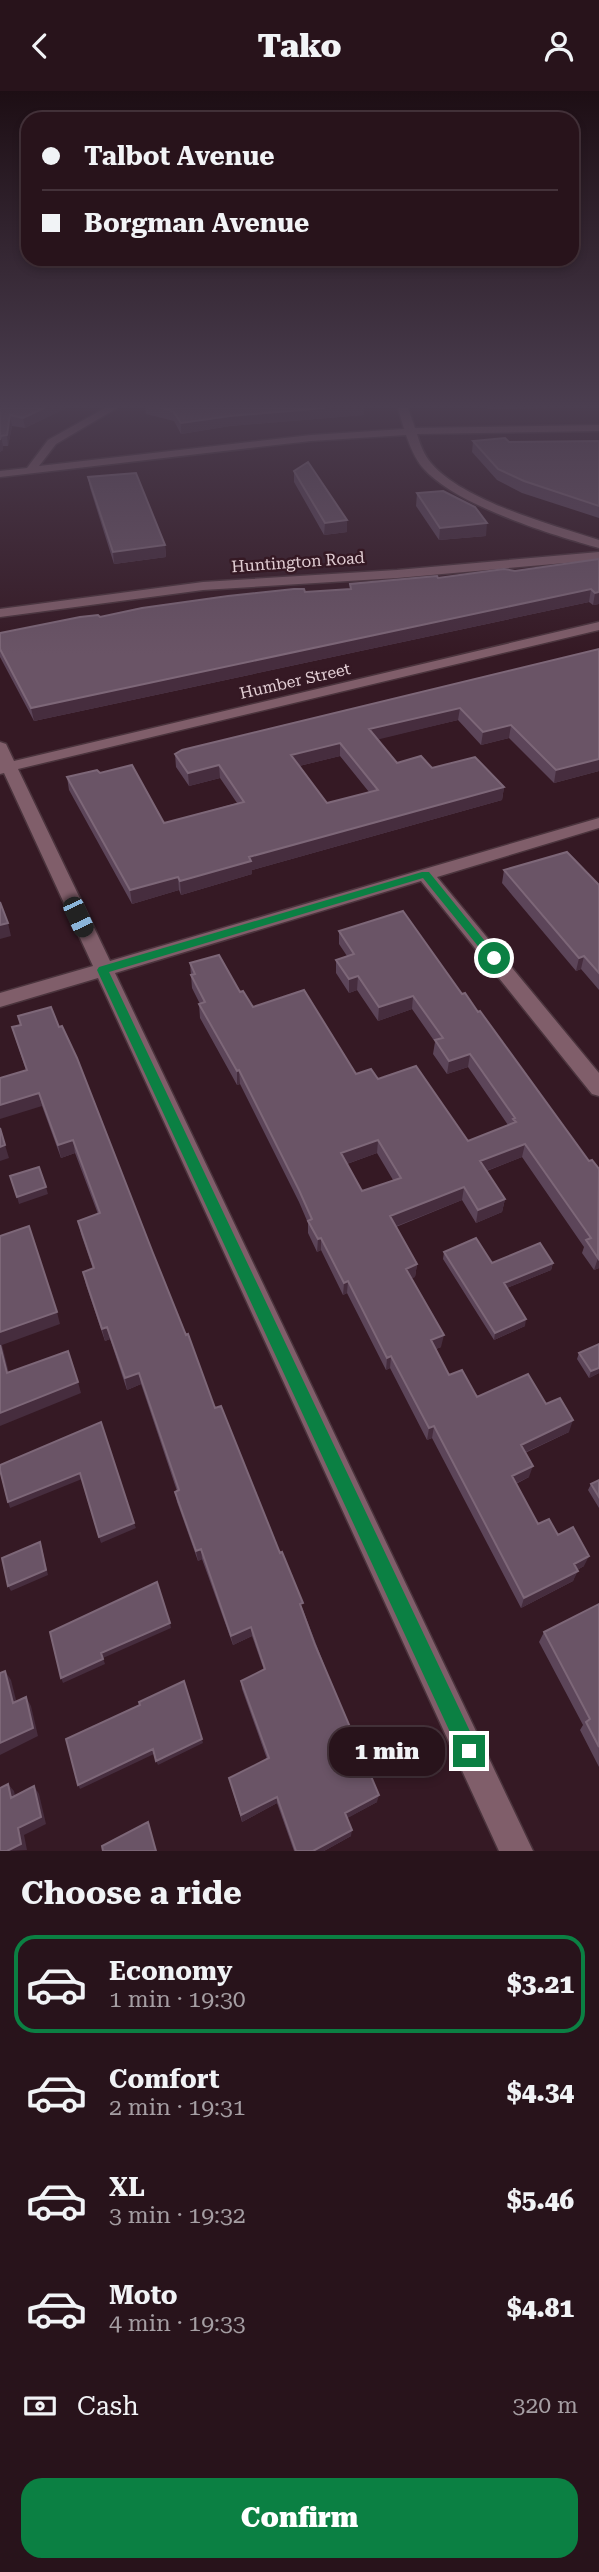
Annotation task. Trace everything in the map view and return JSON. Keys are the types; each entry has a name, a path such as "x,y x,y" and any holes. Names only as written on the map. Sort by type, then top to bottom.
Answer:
{"street":[{"path":"465,490 513,515 599,544"},
{"path":"554,559 564,550 566,542 563,533"},
{"name":"Huntington Road","path":"0,613 203,586 397,574 599,556"},
{"name":"Humber Street","path":"3,761 599,626"},
{"path":"3,761 516,1851"},
{"path":"0,1000 599,823"},
{"path":"425,874 599,1089"}],"building":[{"path":"92,490 143,490 165,545 113,552"},
{"path":"305,490 327,490 347,520 325,523"},
{"path":"551,490 599,490 599,506"},
{"path":"443,491 475,507 487,523 440,528 417,493"},
{"path":"599,559 599,592 595,593 591,589 31,708 0,649 0,633 80,617 100,617 228,596 294,589 304,589 305,592 351,589 350,584 438,578 504,569 515,571"},
{"path":"599,649 599,759 556,770 511,725 483,732 460,708 369,729 397,763 421,756 432,768 475,757 504,787 249,857 251,861 180,881 178,877 130,890 67,777 132,765 164,823 244,802 219,765 188,773 175,754 182,750","holes":["340,743 378,790 327,803 291,755"]},
{"path":"567,852 599,885 599,973 584,956 579,958 504,870"},
{"path":"0,902 8,923 0,925"},
{"path":"403,911 462,994 465,993 478,1012 480,1011 589,1161 592,1160 599,1169 598,1258 586,1240 591,1238 525,1144 480,1161 505,1199 478,1210 464,1187 390,1216 417,1264 406,1269 444,1335 431,1340 449,1375 462,1370 477,1397 528,1374 546,1404 560,1398 573,1420 521,1445 533,1466 512,1476 538,1524 549,1519 558,1535 573,1527 589,1556 574,1564 578,1571 524,1598 434,1426 429,1428 391,1356 387,1358 348,1281 344,1283 321,1238 318,1239 308,1221 312,1219 299,1190 239,1070 237,1071 199,1004 205,1002 191,975 195,974 190,963 219,955 240,992 243,991 253,1007 304,990 356,1074 371,1069 378,1079 416,1066 468,1141 516,1122 470,1054 449,1061 435,1040 443,1038 413,996 379,1007 358,976 349,979 336,960 354,954 339,931","holes":["378,1140 401,1178 362,1191 341,1153"]},
{"path":"51,1007 77,1058 215,1408 221,1406 303,1603 300,1604 315,1645 379,1795 345,1813 352,1830 313,1851 296,1851 277,1797 241,1815 229,1778 269,1758 241,1681 265,1669 251,1627 231,1636 201,1549 196,1551 175,1492 179,1490 139,1373 125,1378 107,1327 102,1329 83,1272 94,1268 78,1221 100,1213 73,1140 58,1145 39,1093 0,1105 0,1078 27,1070 12,1027 21,1025 18,1016"},
{"path":"0,1128 5,1145 0,1147"},
{"path":"39,1167 46,1187 17,1197 10,1176"},
{"path":"29,1226 57,1312 0,1332 0,1236"},
{"path":"476,1238 492,1263 540,1243 553,1263 504,1283 526,1319 495,1333 444,1252"},
{"path":"599,1344 599,1368 591,1371 579,1353"},
{"path":"0,1345 7,1373 68,1351 78,1382 0,1413"},
{"path":"101,1422 134,1523 99,1537 80,1473 8,1502 0,1465"},
{"path":"599,1480 599,1497 591,1484"},
{"path":"40,1542 46,1570 8,1586 2,1558"},
{"path":"157,1582 170,1623 101,1653 103,1659 61,1678 50,1632"},
{"path":"599,1604 599,1747 586,1722 590,1719 544,1632"},
{"path":"5,1671 13,1703 26,1697 33,1728 0,1743 0,1673"},
{"path":"184,1681 202,1739 156,1761 153,1749 78,1785 66,1739 140,1705 139,1702"},
{"path":"8,1784 11,1798 34,1786 41,1817 18,1828 21,1844 7,1851 0,1851 0,1788"},
{"path":"148,1822 156,1851 103,1851 102,1846"}],"route":[{"path":"469,1751 103,970 425,874 494,958"}]}
